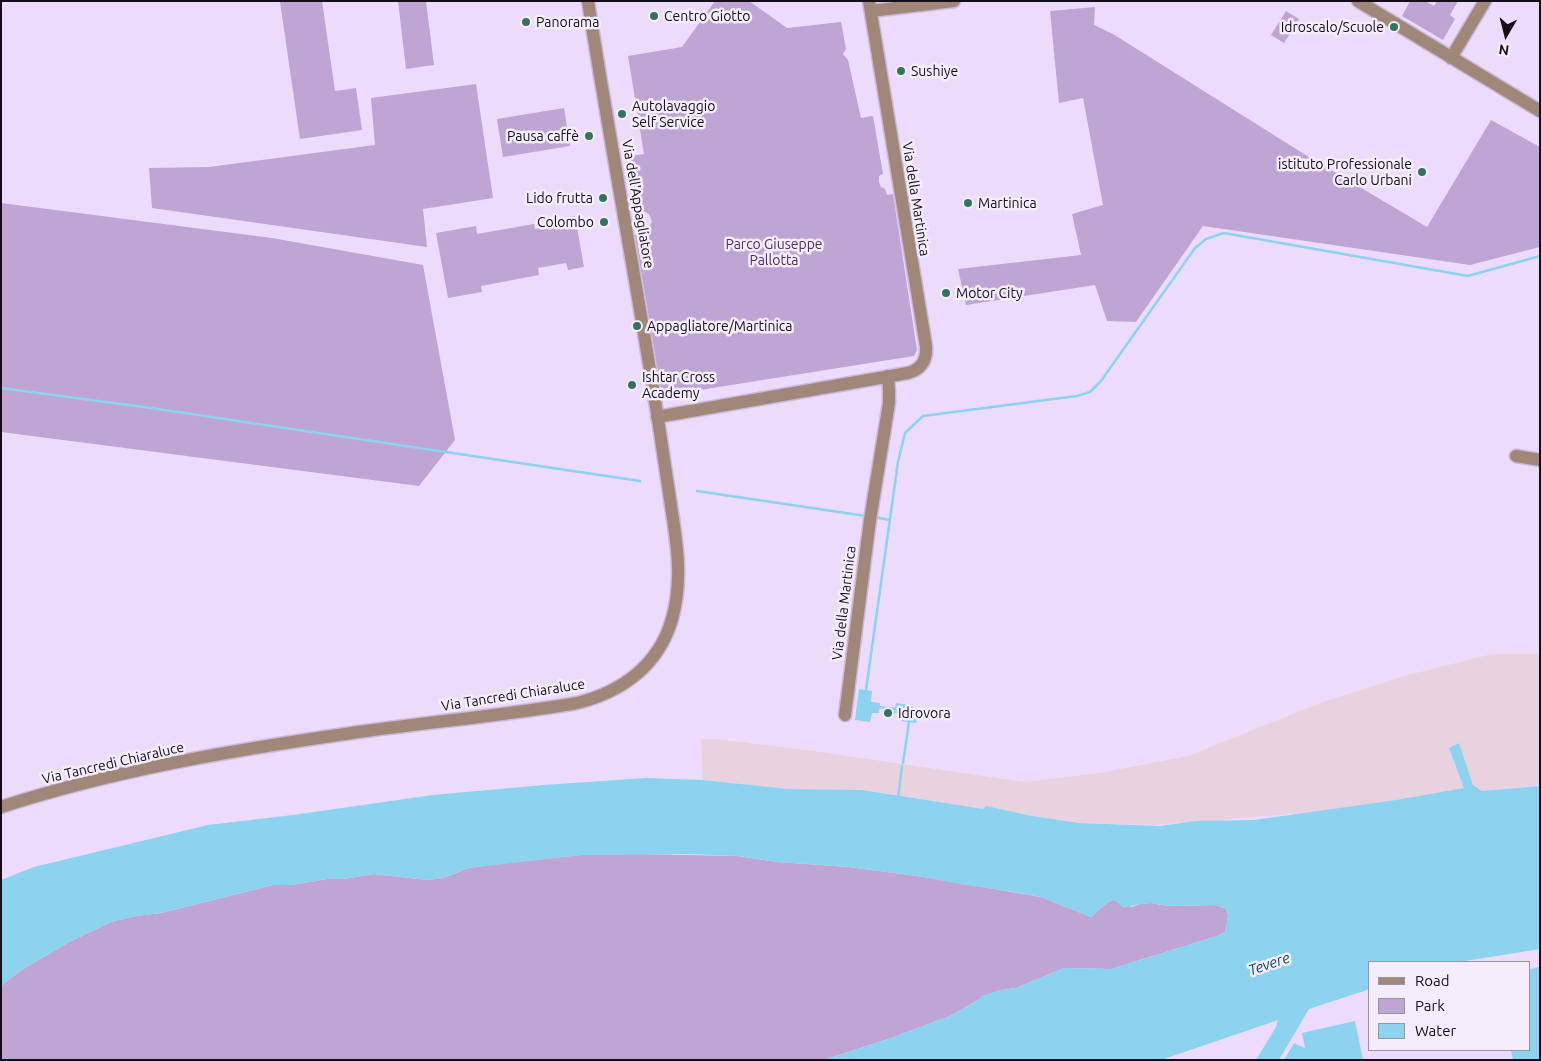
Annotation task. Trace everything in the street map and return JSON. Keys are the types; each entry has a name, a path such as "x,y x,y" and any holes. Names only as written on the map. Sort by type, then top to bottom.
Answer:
{"street":[{"name":"Via dell'Appagliatore","path":"588,1 638,294"},
{"path":"870,6 954,1"},
{"path":"1358,1 1540,111"},
{"path":"1451,58 1485,1"},
{"name":"Via della Martinica","path":"657,417 915,371 922,365 926,353 870,6"},
{"name":"Via Tancredi Chiaraluce","path":"1,807 99,780 210,756 353,733 555,707 596,698 624,684 643,668 662,643 672,621 678,590 676,540 638,294"},
{"name":"Via della Martinica","path":"845,716 871,516 889,403 888,376"},
{"path":"1516,456 1540,460"}],"shaded area":[{"path":"1492,654 1540,654 1540,785 1482,791 1473,785 1459,743 1450,748 1464,788 1315,812 1155,825 1079,823 862,790 788,789 703,780 701,739 716,739 813,751 1024,782 1100,773 1188,756 1323,702 1408,675"}],"green space":[{"path":"322,1 335,91 356,88 362,130 300,139 280,2"},
{"path":"398,1 426,1 434,65 406,69"},
{"name":"Parco Giuseppe Pallotta","path":"715,1 749,1 787,28 841,22 846,49 843,54 848,60 861,118 873,116 883,174 879,176 879,182 887,195 893,194 917,350 914,356 662,396 635,235 642,234 652,222 649,214 637,208 630,156 644,154 628,56 682,47"},
{"path":"1410,1 1425,1 1434,6 1437,1 1458,1 1450,15 1455,19 1443,40 1402,16"},
{"path":"1095,7 1094,25 1113,34 1304,154 1427,227 1491,120 1540,147 1540,247 1470,265 1203,226 1136,322 1107,321 1095,285 966,305 958,269 1081,255 1072,214 1103,205 1083,98 1059,103 1050,11"},
{"path":"1286,11 1299,19 1284,43 1271,35"},
{"path":"476,84 493,198 423,209 427,247 152,208 149,168 209,167 375,145 371,98"},
{"path":"564,108 570,146 503,157 497,119"},
{"path":"1,203 272,238 423,265 455,440 419,486 1,432"},
{"path":"575,216 584,267 568,270 566,263 538,268 539,275 481,286 482,292 448,298 436,233 476,226 477,234 534,224 535,229 559,225 558,219"},
{"path":"581,855 738,856 777,862 849,867 924,877 1041,897 1091,917 1113,900 1132,907 1150,903 1168,906 1215,905 1226,909 1228,916 1225,932 1217,936 1111,969 1064,968 1016,988 1001,990 980,999 950,1016 824,1060 1,1060 1,986 20,971 69,942 111,922 161,913 273,885 292,885 374,874 427,880 443,878 469,868 505,863"}],"water":[{"path":"859,689 872,691 871,702 880,703 879,713 872,713 870,722 855,720"},
{"path":"896,703 910,705 916,709 916,723 901,721 901,715 894,713"},
{"name":"Tevere","path":"1459,743 1473,785 1482,791 1540,786 1540,949 1465,961 1368,961 1367,990 1309,1009 1279,1060 1256,1060 1276,1027 1278,1020 1161,1060 824,1060 950,1016 980,999 981,996 1016,988 1064,968 1111,969 1217,936 1225,932 1228,916 1226,909 1215,905 1168,906 1150,903 1123,908 1113,900 1091,917 1041,897 1014,892 849,867 777,862 738,856 685,854 581,855 469,868 443,878 427,880 374,874 292,885 273,885 161,913 111,922 69,942 20,971 1,986 1,880 34,867 208,825 433,795 646,778 703,780 788,789 862,790 983,809 986,806 1032,816 1079,823 1160,826 1196,821 1254,820 1396,800 1464,788 1449,748"},
{"path":"1540,967 1540,1060 1513,1060 1511,1051 1531,1051 1531,969"},
{"path":"1355,1021 1363,1060 1284,1060 1294,1043 1305,1048 1302,1033"}],"waterway":[{"path":"866,690 898,462 905,433 923,416 1077,396 1090,392 1101,381 1195,248 1206,239 1224,233 1468,276 1540,256"},
{"path":"1,388 151,408 640,481"},
{"path":"697,491 866,516"},
{"path":"874,517 890,520"},
{"path":"879,707 895,709"},
{"path":"903,763 909,722"},
{"path":"898,799 902,766"}],"place":[{"name":"Centro Giotto","path":"654,16"},
{"name":"Panorama","path":"526,22"},
{"name":"Idroscalo/Scuole","path":"1394,27"},
{"name":"Sushiye","path":"901,71"},
{"name":"Autolavaggio Self Service","path":"622,114"},
{"name":"Pausa caffè","path":"589,136"},
{"name":"istituto Professionale Carlo Urbani","path":"1422,172"},
{"name":"Lido frutta","path":"603,198"},
{"name":"Martinica","path":"968,203"},
{"name":"Colombo","path":"604,222"},
{"name":"Motor City","path":"946,293"},
{"name":"Appagliatore/Martinica","path":"637,326"},
{"name":"Ishtar Cross Academy","path":"632,385"},
{"name":"Idrovora","path":"888,713"}]}
